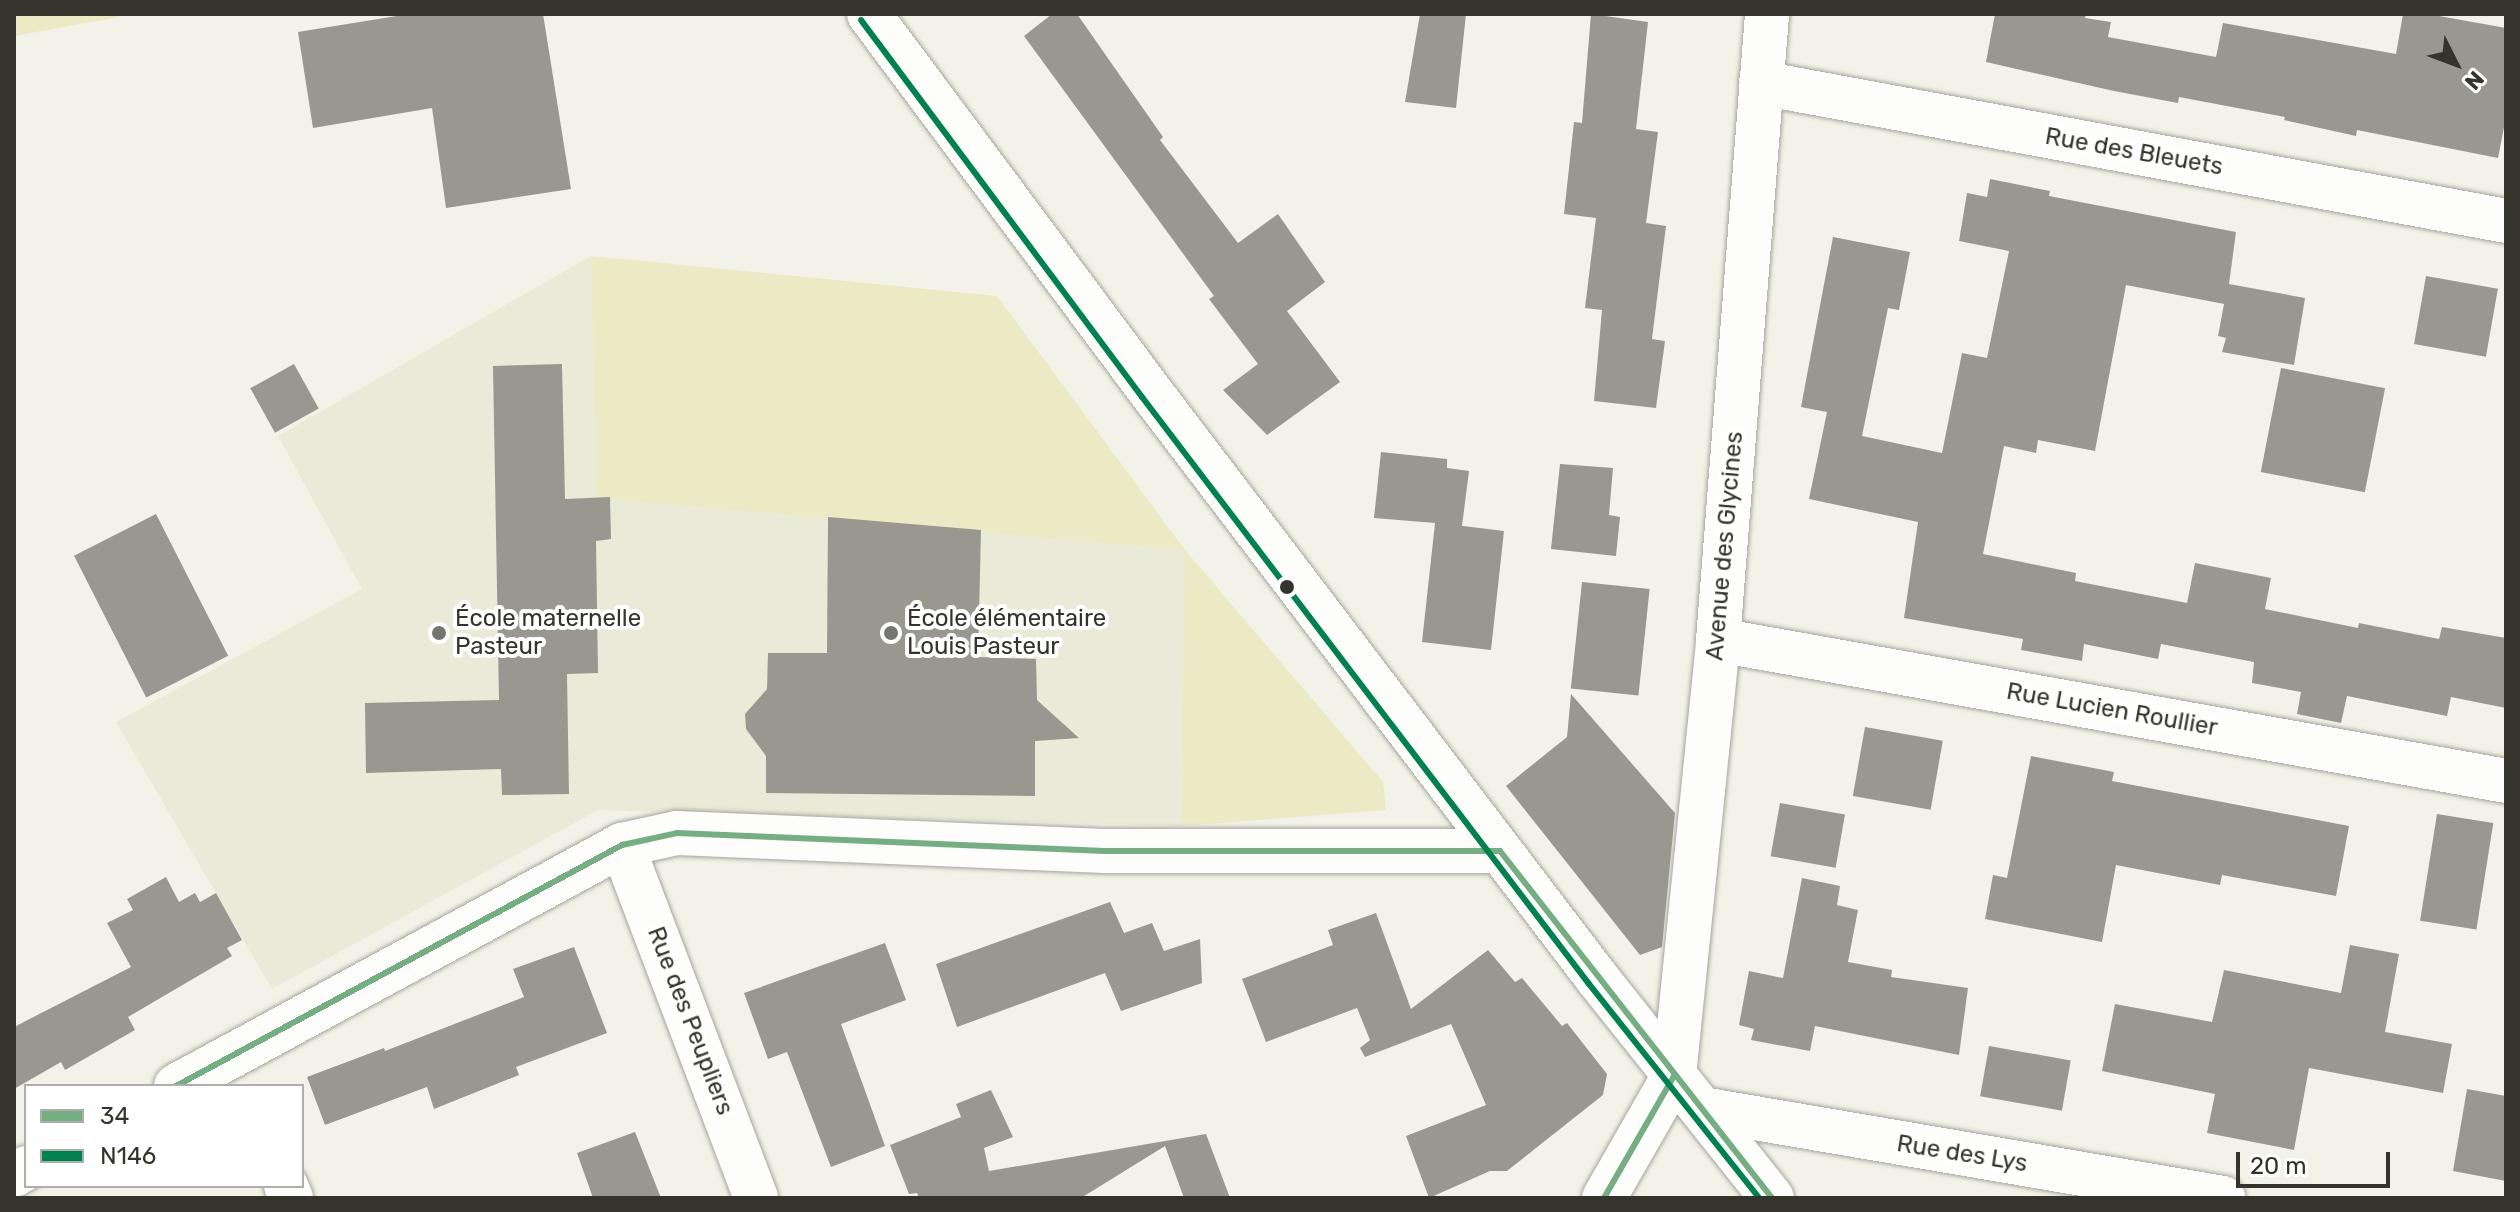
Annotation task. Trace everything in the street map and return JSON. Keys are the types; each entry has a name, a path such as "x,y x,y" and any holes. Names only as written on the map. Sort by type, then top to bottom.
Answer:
{"street":[{"path":"869,14 1500,851 1772,1198"},
{"name":"Avenue des Glycines","path":"1688,1092 1718,640 1767,14"},
{"name":"Rue des Bleuets","path":"1761,83 2506,221"},
{"name":"Rue Lucien Roullier","path":"1718,640 2506,781"},
{"path":"184,1084 242,1070 622,845 677,833 1105,851 1500,851"},
{"name":"Rue des Peupliers","path":"622,845 756,1198"},
{"path":"1604,1198 1688,1092"},
{"name":"Rue des Lys","path":"1688,1092 2223,1198"}],"shaded area":[{"path":"591,256 596,498 1185,550 1182,826 598,810 272,989 116,722 362,589 278,436"}],"green space":[{"path":"14,14 119,14 119,17 14,36"},
{"path":"591,256 997,296 1185,550 1383,782 1386,810 1182,826 1184,550 596,498"}],"building":[{"path":"409,14 543,14 571,189 446,208 432,108 313,128 298,32"},
{"path":"1052,14 1077,14 1163,137 1160,140 1238,243 1278,214 1325,282 1287,311 1340,382 1267,435 1223,390 1258,364 1209,299 1214,296 1024,36"},
{"path":"1420,14 1466,14 1456,108 1405,102"},
{"path":"1591,14 1648,22 1636,129 1658,132 1646,223 1666,226 1652,339 1665,341 1656,408 1594,401 1602,310 1585,308 1596,218 1564,214 1574,122 1582,123"},
{"path":"1995,14 2086,14 2085,18 2111,22 2108,37 2216,57 2223,23 2396,54 2403,14 2428,14 2506,28 2506,117 2498,158 2357,130 2356,136 2284,120 2285,117 2179,97 2178,103 2114,91 1986,62"},
{"path":"1990,179 2050,191 2049,196 2236,232 2229,284 2305,298 2294,365 2222,352 2226,338 2218,336 2224,304 2126,285 2095,451 2038,440 2036,453 2004,446 1983,554 2076,573 2075,581 2187,603 2195,563 2271,578 2265,609 2358,628 2359,623 2439,639 2442,627 2506,638 2506,708 2451,697 2447,716 2347,696 2341,723 2297,714 2301,692 2252,683 2254,662 2161,644 2158,659 2084,644 2082,661 2021,650 2023,639 1904,618 1918,522 1809,499 1827,412 1801,407 1833,237 1910,252 1899,310 1888,308 1862,436 1942,453 1962,353 1987,358 2009,251 1959,241 1967,193 1987,197"},
{"path":"2426,276 2498,289 2486,357 2414,344"},
{"path":"294,364 319,409 275,433 250,388"},
{"path":"562,364 565,499 610,497 611,539 596,541 598,673 567,674 569,794 502,795 501,769 366,773 365,703 499,700 493,366"},
{"path":"2281,368 2385,388 2365,492 2261,472"},
{"path":"1381,452 1447,459 1447,468 1469,471 1462,526 1504,531 1491,650 1422,642 1435,523 1374,518"},
{"path":"1560,464 1613,468 1609,515 1620,517 1616,556 1551,549"},
{"path":"156,514 228,656 146,697 74,556"},
{"path":"828,517 981,530 978,657 1036,659 1037,700 1079,738 1035,741 1035,796 766,793 766,756 746,729 745,714 767,689 768,653 827,653"},
{"path":"1582,582 1650,589 1638,696 1571,688"},
{"path":"1571,694 1675,813 1662,947 1640,955 1506,786 1567,737"},
{"path":"1865,727 1943,741 1931,810 1853,796"},
{"path":"2031,756 2114,772 2112,781 2349,826 2336,896 2222,875 2220,885 2116,865 2102,942 1985,919 1993,875 2007,878"},
{"path":"1780,803 1845,814 1836,868 1771,856"},
{"path":"2437,814 2493,823 2476,930 2420,921"},
{"path":"166,877 179,902 195,893 200,902 216,893 242,940 227,948 232,956 128,1017 135,1030 65,1070 61,1062 14,1089 14,1027 131,967 107,923 133,910 127,899"},
{"path":"1802,878 1840,886 1837,905 1858,910 1848,962 1892,970 1891,977 1968,988 1959,1055 1815,1026 1810,1051 1751,1040 1754,1029 1739,1025 1749,971 1783,978"},
{"path":"1110,902 1124,933 1152,923 1164,951 1200,939 1202,983 1121,1011 1105,973 957,1027 936,964"},
{"path":"1376,913 1411,1009 1488,950 1515,982 1522,978 1562,1026 1567,1023 1607,1074 1603,1095 1507,1171 1490,1171 1429,1198 1406,1136 1486,1105 1451,1024 1365,1057 1360,1048 1370,1040 1357,1008 1266,1042 1242,979 1333,945 1328,930"},
{"path":"885,943 906,1000 841,1024 885,1146 831,1167 787,1052 768,1059 744,993"},
{"path":"2350,945 2399,954 2385,1032 2452,1044 2443,1093 2309,1068 2294,1150 2207,1133 2215,1094 2102,1071 2115,1004 2212,1022 2224,970 2341,993"},
{"path":"574,947 607,1033 516,1067 519,1075 434,1109 427,1087 325,1125 307,1077 384,1048 385,1051 524,997 513,969"},
{"path":"1989,1046 2071,1060 2062,1111 1980,1096"},
{"path":"2467,1089 2506,1096 2506,1181 2453,1171"},
{"path":"991,1090 1013,1137 984,1148 989,1171 1206,1134 1230,1198 1184,1198 1165,1146 1081,1198 919,1198 917,1193 909,1194 890,1145 961,1117 956,1104"},
{"path":"635,1132 661,1198 593,1198 577,1153"}],"transit line":[{"name":"N146","path":"861,20 1142,397 1589,984 1759,1198"},
{"name":"34","path":"180,1084 622,845 677,833 1105,851 1500,851 1772,1198"},
{"name":"34","path":"1604,1198 1674,1076"}],"place":[{"name":"École maternelle Pasteur","path":"439,633"},
{"name":"École élémentaire Louis Pasteur","path":"891,633"}]}
